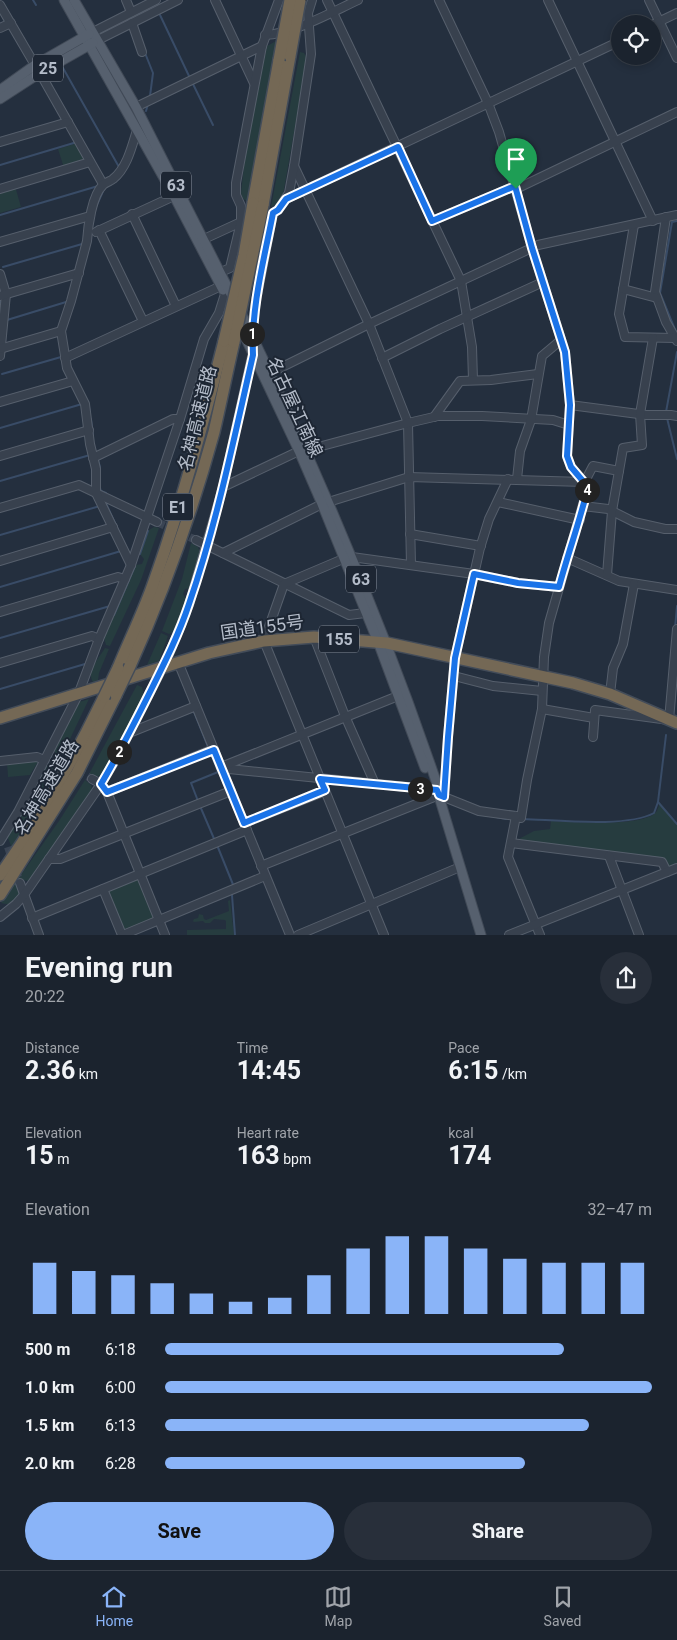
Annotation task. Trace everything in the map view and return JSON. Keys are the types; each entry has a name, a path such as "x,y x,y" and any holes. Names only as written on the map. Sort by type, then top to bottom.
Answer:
{"highway":[{"name":"名神高速道路","path":"285,58 290,0"},
{"name":"名神高速道路","path":"0,895 77,772 116,695 161,592 196,492 214,432 229,342 258,204 285,58 300,0"},
{"name":"名神高速道路","path":"0,875 56,787 118,668 151,589 170,534 229,342"},
{"name":"国道155号","path":"0,718 218,650 264,641 314,637 383,642 582,685 610,694 673,721"}],"main road":[{"name":"名古屋江南線","path":"64,0 89,34 136,106 221,272 270,373 412,711 436,781 481,935"},
{"name":"名古屋江南線","path":"74,0 89,34"},
{"name":"25","path":"0,99 38,69 89,34"},
{"name":"名古屋江南線","path":"94,42 137,130 223,290 253,355 303,450"},
{"name":"25","path":"0,90 94,42"},
{"name":"名古屋江南線","path":"348,558 365,613 383,642 398,696 431,782 440,794"}],"street":[{"path":"126,0 131,12"},
{"path":"89,34 156,0"},
{"path":"94,42 178,0"},
{"path":"215,0 254,83"},
{"path":"221,272 230,268 241,222 241,206 236,195 236,183 262,46 279,0"},
{"path":"241,206 273,213 278,210 289,193 311,54 308,13 312,0"},
{"path":"328,0 461,281 472,347 473,380"},
{"path":"265,36 277,35 358,0"},
{"path":"221,767 375,784 440,794 479,812 521,818 542,709 544,657 549,623 588,487 571,467 567,456 570,405 565,352 515,188 488,103 439,0"},
{"path":"548,0 653,221"},
{"path":"649,0 653,15"},
{"path":"0,5 103,184"},
{"path":"661,21 677,13"},
{"path":"0,28 11,23"},
{"path":"132,23 142,52"},
{"path":"661,32 677,58"},
{"path":"286,199 611,45"},
{"path":"136,106 262,46"},
{"path":"432,221 515,188 677,112"},
{"path":"0,142 68,122"},
{"path":"131,565 96,493 96,469 90,444 85,404 67,368 61,331 71,301 96,196 103,184 113,180 122,169 137,130"},
{"path":"0,188 90,162"},
{"path":"294,166 369,324 408,423 411,566"},
{"path":"87,236 174,196"},
{"path":"0,916 16,904 24,895 101,784 168,657 189,605 223,487 253,355 252,336 255,306 273,213"},
{"path":"132,214 176,306"},
{"path":"270,373 369,324 538,245 677,215"},
{"path":"0,242 90,216"},
{"path":"666,217 654,292 666,322 676,340"},
{"path":"204,239 241,222"},
{"path":"634,225 619,314 625,337 676,340"},
{"path":"99,230 144,321"},
{"path":"3,295 78,273"},
{"path":"0,274 3,295 0,351 61,331"},
{"path":"382,358 543,282"},
{"path":"623,289 657,298"},
{"path":"3,844 78,695 99,639 131,565 180,419 204,340 219,313 223,290 176,306 65,358"},
{"path":"607,575 612,512 622,448 642,445 640,414 652,338"},
{"path":"440,794 448,737 455,658 480,546 489,519 513,479 531,420 542,356 561,340"},
{"path":"434,417 460,381 491,380 538,374"},
{"path":"0,402 73,381"},
{"path":"570,405 640,414 677,416"},
{"path":"223,487 303,450 434,417 482,416 553,420 569,425"},
{"path":"93,458 173,419 180,419"},
{"path":"0,456 89,430"},
{"path":"584,482 594,466 619,471"},
{"path":"223,553 325,502 409,477 584,482"},
{"path":"0,508 79,485 157,522"},
{"path":"498,502 580,520"},
{"path":"583,506 608,509 634,522 665,529 677,529"},
{"path":"0,561 113,527"},
{"path":"410,534 480,546"},
{"path":"196,540 349,616 365,613"},
{"path":"384,935 264,641 284,584 348,558 474,574 518,583 559,587"},
{"path":"567,558 619,581 677,590"},
{"path":"0,612 118,577 125,579"},
{"path":"610,694 613,668 623,644 634,584"},
{"path":"593,738 595,710 673,721 677,629"},
{"path":"0,663 92,636 99,639"},
{"path":"314,637 345,716 375,784"},
{"path":"178,662 290,935"},
{"path":"454,676 493,686 542,691"},
{"path":"221,767 398,696"},
{"path":"129,733 196,706"},
{"path":"542,709 594,718"},
{"path":"107,792 214,750"},
{"path":"0,761 38,758 56,759"},
{"path":"92,779 101,784 107,792 165,935"},
{"path":"32,918 140,874 325,790"},
{"path":"49,859 60,860 231,791"},
{"path":"261,866 440,794"},
{"path":"516,816 508,857 540,935"},
{"path":"511,843 662,862 667,872"},
{"path":"609,856 638,935"},
{"path":"298,935 460,867"},
{"path":"509,935 677,868"},
{"path":"103,889 122,935 266,876"},
{"path":"20,883 39,935"}],"green space":[{"path":"278,40 248,202 242,198 241,193 245,156 267,46"},
{"path":"300,52 304,53 307,58 283,195 277,204 271,207"},
{"path":"77,143 86,158 85,161 64,168 58,149"},
{"path":"15,186 21,207 0,213 0,191"},
{"path":"154,527 159,528 141,580 110,646 106,645 104,638 136,565 142,564 144,559 140,554 149,530"},
{"path":"191,543 198,547 201,555 191,588 185,589 183,594 186,599 175,631 169,634 162,631 182,579"},
{"path":"161,633 168,636 159,661 147,665"},
{"path":"105,648 109,649 98,680 93,682 91,678 92,669"},
{"path":"137,685 142,687 143,698 102,775 95,777 89,774"},
{"path":"89,699 61,758 55,753 55,748 79,702"},
{"path":"39,760 30,775 8,777 7,762"},
{"path":"52,762 58,764 12,848 7,836 46,765"},
{"path":"85,780 91,785 92,791 32,879 29,881 22,880 19,895 15,902 1,903 59,821"},
{"path":"660,803 677,824 677,868 667,872 662,862 511,843 534,831 550,829 551,821 605,823 636,820 655,813"},
{"path":"139,879 154,918 152,921 124,931 107,893 108,890"},
{"path":"230,900 234,935 187,935 187,930 226,929 225,920 214,919 210,923 193,921 198,918 199,914 203,915 206,920 229,911 228,901"}],"waterway":[{"path":"33,0 36,5"},
{"path":"160,15 189,76"},
{"path":"145,53 153,73 150,96"},
{"path":"63,68 119,167"},
{"path":"192,82 213,125"},
{"path":"146,111 148,104"},
{"path":"0,165 77,142"},
{"path":"0,215 98,186"},
{"path":"96,207 104,189"},
{"path":"676,332 660,293 672,222 677,221"},
{"path":"3,267 82,244"},
{"path":"0,315 1,299"},
{"path":"7,320 66,302"},
{"path":"666,412 677,352"},
{"path":"2,374 61,357"},
{"path":"0,428 82,404"},
{"path":"89,407 90,414"},
{"path":"667,418 677,459"},
{"path":"91,419 93,436"},
{"path":"0,481 90,455"},
{"path":"98,460 100,488 101,491 106,493"},
{"path":"104,499 126,547"},
{"path":"0,535 100,506"},
{"path":"140,554 148,531"},
{"path":"0,587 121,551"},
{"path":"114,615 135,566"},
{"path":"0,638 110,606"},
{"path":"675,628 677,606"},
{"path":"0,689 85,664"},
{"path":"194,712 208,747"},
{"path":"666,735 658,802 677,824"},
{"path":"198,801 191,783 218,772 211,754"},
{"path":"523,819 591,822 627,820 642,818 654,813 658,802"},
{"path":"200,806 215,841"},
{"path":"496,817 506,819"},
{"path":"217,845 234,887"},
{"path":"214,901 236,891"},
{"path":"232,895 235,935"}],"tunnel":[{"path":"157,522 196,540"},
{"path":"56,759 92,779"},
{"path":"8,847 20,883"}],"route":[{"path":"398,147 432,221 515,186 516,189 532,248 565,352 570,405 567,456 571,467 588,487 574,541 559,587 518,583 474,574 455,658 444,797 439,795 437,790 320,779 325,790 244,823 214,750 107,792 101,784 115,761 168,657 189,605 207,545 223,487 253,355 252,336 255,306 273,213 278,210 286,199 398,147"}]}
